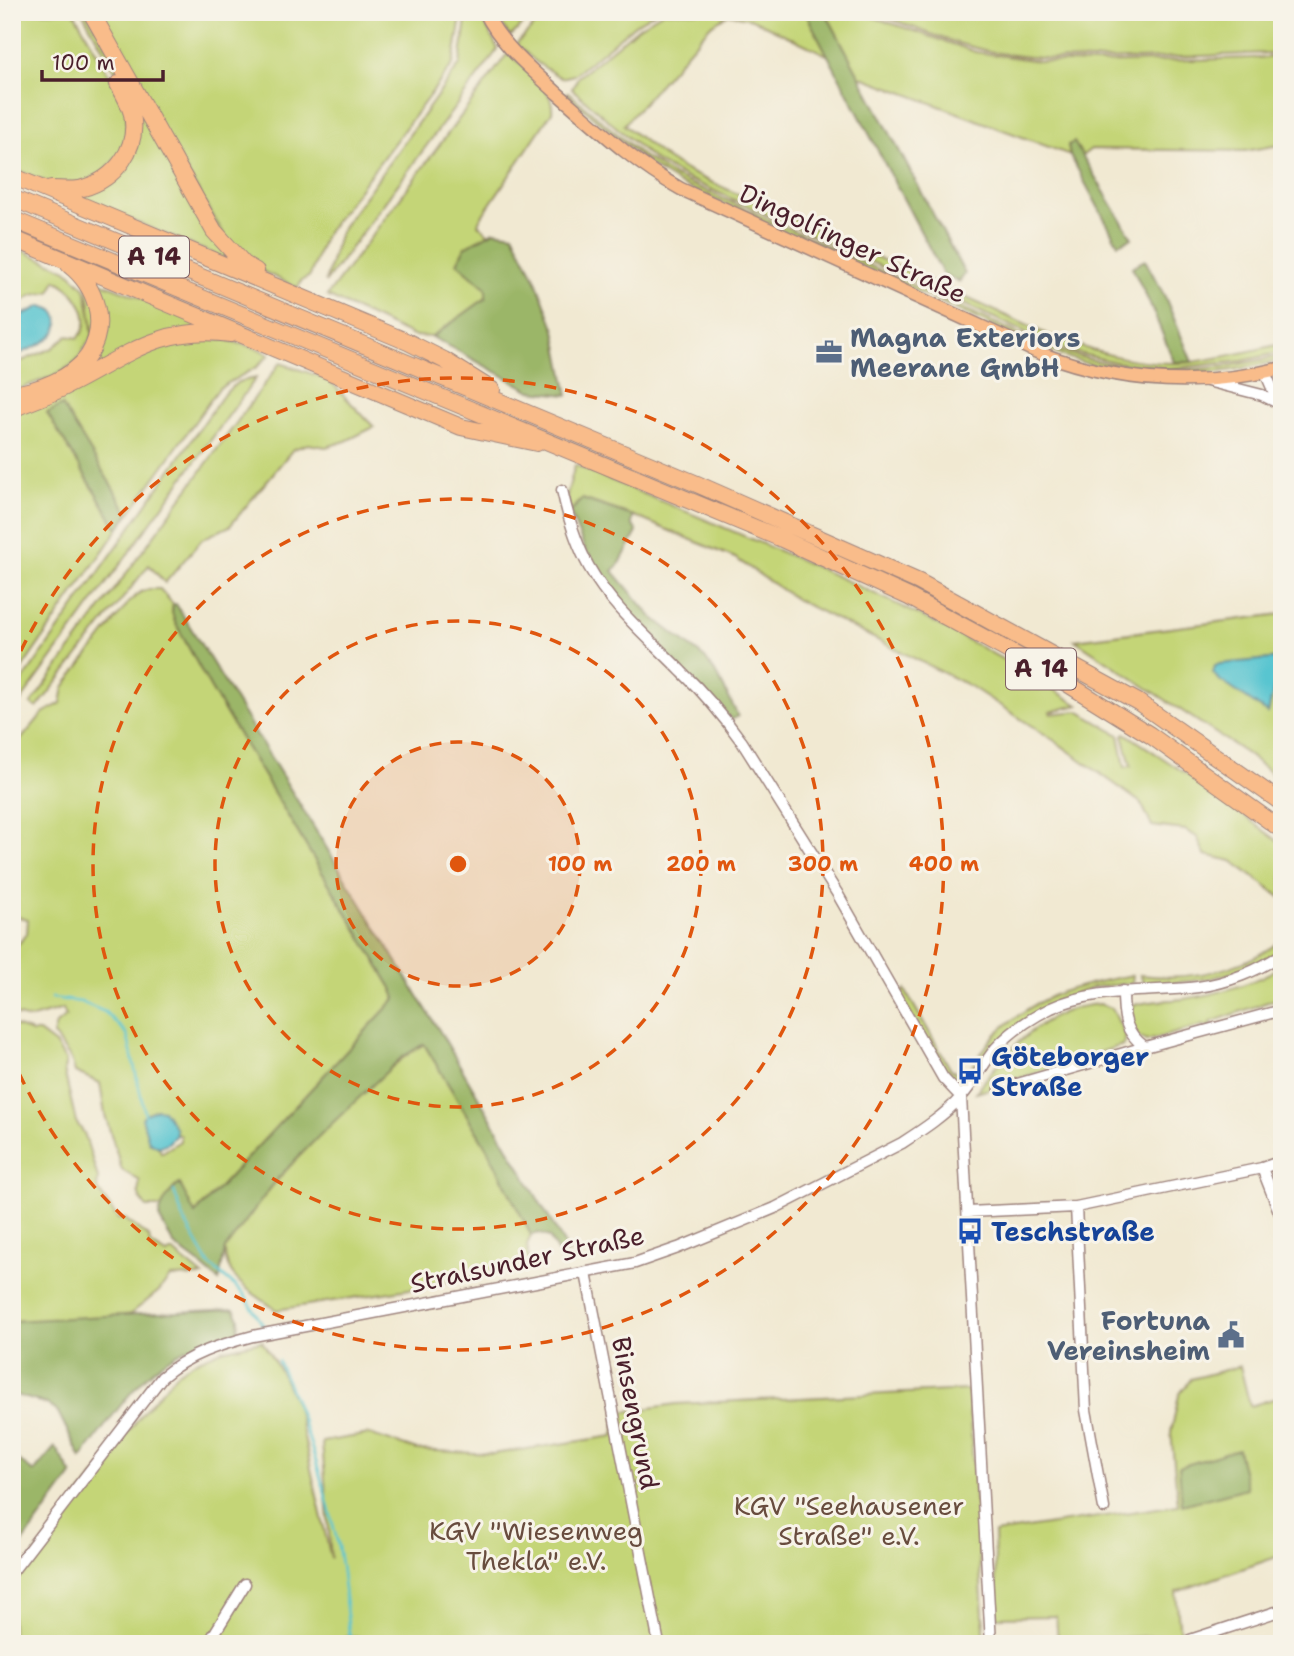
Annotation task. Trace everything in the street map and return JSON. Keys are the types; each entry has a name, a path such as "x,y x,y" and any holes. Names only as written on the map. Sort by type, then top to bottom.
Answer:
{"highway":[{"path":"44,190 82,189 106,178 125,158 132,136 132,116 127,100 77,12"},
{"path":"91,12 214,231 244,264 285,289"},
{"path":"12,176 285,289 444,360 526,412"},
{"name":"A 14","path":"12,198 817,535 919,582 1138,702 1282,803"},
{"name":"A 14","path":"12,219 782,539 909,597 1055,676 1150,735 1282,830"},
{"path":"12,238 461,427 567,449"},
{"path":"12,394 23,393 69,374 88,356 98,330 97,305 92,291 82,276 59,257"},
{"path":"12,409 62,389 130,350 160,338 208,332 249,337"}],"main road":[{"name":"Dingolfinger Straße","path":"485,12 495,29 525,63 625,153 656,176 1055,359 1109,374 1141,379 1207,381 1282,368"}],"street":[{"path":"1265,372 1280,407"},
{"path":"1207,381 1262,396 1280,407"},
{"path":"562,490 570,525 589,568 629,620 684,673 742,742 837,892 943,1078 961,1097 991,1644"},
{"name":"Stralsunder Straße","path":"12,1572 162,1377 194,1355 221,1344 253,1336 635,1263 678,1248 775,1208 902,1143 961,1097 995,1049 1027,1022 1072,1000 1106,992 1216,983 1252,971 1282,954"},
{"path":"1123,991 1124,1020 1134,1039 1145,1047"},
{"path":"1000,1088 1282,1010"},
{"path":"968,1212 1076,1207 1262,1168 1282,1161"},
{"path":"1262,1168 1282,1219"},
{"path":"1076,1207 1086,1410 1104,1508"},
{"name":"Binsengrund","path":"586,1273 659,1644"},
{"path":"208,1644 245,1584"},
{"path":"1185,1644 1190,1640 1282,1610"}],"green space":[{"path":"12,12 74,12 122,98 127,109 125,149 93,182 51,184 12,168"},
{"path":"82,12 86,12 243,266 65,193 128,159 127,92"},
{"path":"93,12 462,12 453,64 325,235 310,276 301,281 298,288 264,272 228,241"},
{"path":"467,12 479,12 498,49 325,283 339,235 348,220 460,64"},
{"path":"495,12 535,12 510,37"},
{"path":"548,12 655,12 636,24 574,75 561,78 536,62 516,44"},
{"path":"663,12 805,12 831,57 752,19 729,14 710,26 624,125 667,159 689,172 1046,334 1081,347 1118,357 1173,363 1192,362 1282,344 1282,352 1242,361 1168,369 1115,362 1073,352 686,178 654,160 572,89 578,77 639,27"},
{"path":"805,12 829,12 828,17 965,274 959,282 943,274"},
{"path":"829,12 858,12 976,52 1039,61 1096,63 1282,57 1282,150 1279,145 1245,151 1091,149 1082,156 1074,143 1068,145 1070,155 859,76 828,17"},
{"path":"872,12 1282,12 1282,53 1104,60 1033,57 967,46"},
{"path":"508,53 544,87 552,103 552,112 480,219 478,224 489,234 465,247 486,288 486,298 432,337 413,336 327,296"},
{"path":"568,92 643,156 676,177 1041,344 1101,362 1156,370 1212,368 1275,357 1278,361 1211,373 1146,374 1093,365 1039,347 678,183 649,165 566,94"},
{"path":"1074,142 1132,238 1118,244 1070,155 1068,145"},
{"path":"494,231 513,234 535,278 555,330 568,395 531,391 432,337 486,298 486,288 457,263 465,247"},
{"path":"12,246 67,270 85,288 94,333 72,368 12,392 12,365 53,348 67,336 78,338 85,322 84,313 76,297 56,280 50,292 33,295 12,307"},
{"path":"1145,260 1165,297 1192,362 1174,362 1132,267"},
{"path":"87,277 219,328 197,330 17,398 94,351"},
{"path":"177,340 227,340 259,349 269,355 257,367 219,388 129,514 62,406 47,413 118,529 12,683 12,413 134,354"},
{"path":"280,363 328,379 374,427 346,441 326,447 308,444 293,449 230,526 202,539 165,583 149,565 37,708 31,704"},
{"path":"256,378 12,713 12,696 224,394 238,382"},
{"path":"62,405 129,514 118,529 47,413"},
{"path":"575,465 832,574 895,603 1019,668 1078,705 1050,712 1051,714 1078,711 1119,735 1125,767 1131,766 1123,735 1125,733 1203,785 1282,844 1282,898 1232,861 1205,855 1197,837 1185,830 1152,826 1141,803 1055,741 970,686 797,600 735,558 634,516 582,499 570,512 567,494"},
{"path":"582,499 633,516 632,524 637,532 613,571 651,616 705,658 719,678 738,716 731,720 632,620 592,567 570,512"},
{"path":"160,589 173,604 175,622 210,687 396,998 194,1215 175,1187 161,1207 147,1207 139,1195 140,1181 122,1170 105,1115 100,1083 75,1072 71,1059 53,1035 56,1024 66,1016 63,1009 29,1019 12,1014 12,951 27,934 28,919 12,916 12,750 43,713 61,703 64,687 130,601 141,592","holes":["157,1109 175,1127 180,1141 161,1153 159,1147 149,1142 145,1114"]},
{"path":"173,604 176,604 442,1035 569,1252 560,1256 549,1237 538,1233 531,1235 488,1150 424,1044 401,1058 278,1178 225,1249 219,1281 174,1245 159,1217 172,1190 180,1184 195,1214 396,998 210,687 175,622"},
{"path":"1282,614 1282,782 1247,754 1075,640"},
{"path":"1282,940 1282,950 1247,967 1215,977 1183,982 1144,983 1140,975 1178,976 1214,971 1249,959"},
{"path":"1282,966 1282,997 1211,1022 1213,1028 1205,1025 1146,1041 1133,1033 1129,1015 1131,1006 1222,991 1259,978"},
{"path":"1133,975 1132,983 1095,987 1055,1001 985,1055 965,1081 959,1084 947,1077 899,995 905,990 951,1070 960,1074 975,1062 996,1034 1027,1009 1059,993"},
{"path":"1100,1004 1112,1008 1126,1037 1123,1045 1014,1080 998,1075 991,1078 993,1088 976,1093 1013,1047 1044,1022 1080,1007"},
{"path":"12,1025 39,1032 55,1044 66,1061 64,1070 76,1122 84,1133 98,1178 97,1188 118,1219 125,1219 149,1237 150,1244 167,1254 172,1251 203,1276 170,1277 159,1291 128,1316 12,1321"},
{"path":"424,1044 488,1150 531,1235 527,1245 529,1263 416,1288 276,1310 235,1277 226,1260 225,1249 269,1190 318,1136 387,1071"},
{"path":"234,1309 239,1318 238,1334 190,1347 148,1375 124,1401 81,1458 58,1412 47,1404 12,1394 12,1321"},
{"path":"262,1341 297,1406 331,1559 322,1442 369,1434 417,1450 493,1454 614,1436 616,1413 676,1404 968,1390 985,1644 387,1644 386,1639 346,1637 346,1644 12,1644 12,1584 145,1410 179,1371 194,1362 222,1350"},
{"path":"1240,1366 1250,1406 1282,1396 1282,1555 1176,1592 1180,1635 1185,1640 1182,1644 1176,1644 1173,1635 1058,1641 1056,1616 997,1617 994,1533 1178,1505 1171,1432 1179,1395 1191,1379"},
{"path":"55,1447 72,1475 12,1557 12,1456 34,1472"},
{"path":"1238,1449 1247,1488 1182,1505 1179,1467"}],"water":[{"path":"41,306 56,313 58,326 55,332 42,343 12,357 12,320"},
{"path":"1281,658 1268,713 1213,673 1215,666 1219,664"},
{"path":"157,1109 163,1110 175,1127 176,1135 159,1147 149,1142 142,1118"}],"waterway":[{"path":"52,998 81,1002 105,1012 127,1034 145,1114"},
{"path":"174,1191 184,1220 209,1264 244,1294 264,1327"},
{"path":"278,1361 305,1427 326,1495 337,1541 351,1644"}],"place":[{"name":"Magna Exteriors Meerane GmbH","path":"829,352"},
{"name":"Göteborger Straße","path":"970,1071"},
{"name":"Teschstraße","path":"970,1231"},
{"name":"Fortuna Vereinsheim","path":"1231,1335"}],"park label":[{"name":"KGV \"Seehausener Straße\" e.V.","path":"849,1520"},
{"name":"KGV \"Wiesenweg Thekla\" e.V.","path":"536,1545"}]}
